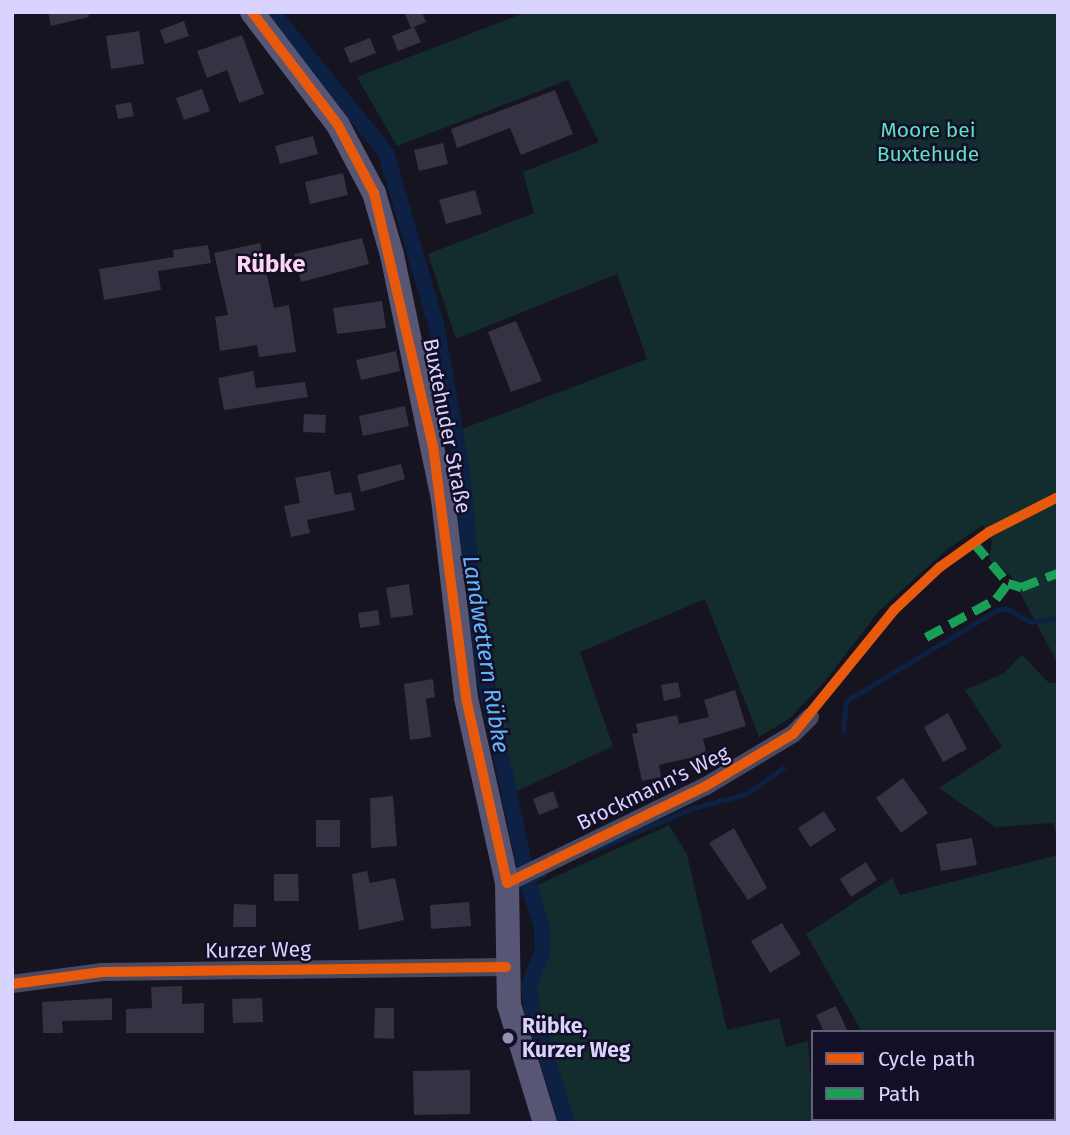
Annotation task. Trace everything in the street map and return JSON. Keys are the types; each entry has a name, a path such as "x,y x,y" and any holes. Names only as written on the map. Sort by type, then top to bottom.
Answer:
{"street":[{"name":"Buxtehuder Straße","path":"253,12 338,125 374,193 433,446 467,698 512,879 506,967 511,1015 545,1123"},
{"name":"Brockmann's Weg","path":"512,879 706,786 793,734 810,718"},
{"name":"Kurzer Weg","path":"12,984 102,971 506,967"}],"green space":[{"name":"Moore bei Buxtehude","path":"527,12 1058,12 1058,664 1011,576 989,560 992,541 983,525 945,551 878,612 826,680 790,718 759,737 705,599 580,652 613,746 515,792 476,583 462,429 647,359 617,274 456,339 428,254 534,213 523,172 599,142 568,80 397,146 357,77"},
{"path":"1022,655 1049,683 1058,682 1058,841 1053,823 995,827 939,788 1002,747 965,690 1004,673"},
{"path":"669,825 687,854 727,1030 779,1018 786,1047 808,1041 811,1121 1056,1121 1056,1030 861,1030 806,934 892,878 900,895 1058,855 1058,1123 574,1123 536,1009 533,988 547,954 548,929 535,886"}],"building":[{"path":"48,12 88,12 89,17 51,26"},
{"path":"404,12 422,12 426,22 411,28"},
{"path":"184,21 189,36 165,44 160,30"},
{"path":"414,27 421,42 398,51 392,36"},
{"path":"139,31 144,64 111,69 106,36"},
{"path":"242,35 264,94 239,103 227,70 207,78 197,51"},
{"path":"370,38 376,53 350,63 344,48"},
{"path":"202,89 210,111 184,120 176,98"},
{"path":"555,90 573,134 521,155 510,128 457,148 451,129"},
{"path":"131,102 134,116 118,119 115,105"},
{"path":"313,136 318,154 280,164 275,146"},
{"path":"443,143 448,164 419,171 414,150"},
{"path":"343,173 348,195 310,204 305,182"},
{"path":"475,190 482,214 446,224 439,200"},
{"path":"362,238 369,264 301,282 294,254"},
{"path":"260,243 274,308 289,305 296,352 259,357 257,345 220,351 215,317 228,315 214,253"},
{"path":"208,245 211,263 158,271 161,290 104,300 99,269 174,257 173,250"},
{"path":"382,301 386,328 337,334 333,308"},
{"path":"516,321 542,381 511,392 488,332"},
{"path":"396,351 400,371 361,380 356,360"},
{"path":"253,371 256,388 305,382 308,397 224,410 218,378"},
{"path":"405,406 409,426 363,436 359,416"},
{"path":"304,414 326,415 325,433 303,432"},
{"path":"401,464 405,479 361,492 357,475"},
{"path":"330,471 335,495 351,492 355,510 307,520 310,533 291,537 284,506 300,503 295,478"},
{"path":"409,584 413,615 391,618 386,588"},
{"path":"378,610 380,625 360,628 358,613"},
{"path":"433,679 435,697 426,699 431,737 410,740 404,684"},
{"path":"678,682 681,697 664,701 661,685"},
{"path":"735,690 746,726 703,739 707,754 659,765 661,777 642,781 632,734 638,733 636,724 677,715 679,724 709,717 704,700"},
{"path":"948,713 967,749 943,762 924,727"},
{"path":"903,778 928,813 901,833 876,798"},
{"path":"553,791 559,807 539,815 533,799"},
{"path":"393,796 397,846 371,848 370,798"},
{"path":"824,811 836,830 810,847 798,828"},
{"path":"316,820 340,820 340,847 316,847"},
{"path":"734,828 767,888 748,900 709,843"},
{"path":"972,838 977,865 941,871 936,844"},
{"path":"866,862 877,880 851,897 840,879"},
{"path":"367,871 370,883 395,878 404,920 359,930 352,874"},
{"path":"274,874 298,874 299,901 274,901"},
{"path":"469,902 471,926 431,929 430,905"},
{"path":"234,904 256,905 256,927 233,927"},
{"path":"782,923 801,954 770,973 751,941"},
{"path":"182,986 182,1004 204,1003 204,1033 126,1033 126,1009 152,1008 151,987"},
{"path":"112,998 112,1020 62,1021 63,1033 43,1033 42,1002"},
{"path":"262,998 263,1022 233,1023 232,999"},
{"path":"836,1006 847,1030 823,1030 816,1015"},
{"path":"375,1008 394,1008 394,1039 374,1038"},
{"path":"470,1070 470,1114 414,1115 413,1071"}],"waterway":[{"name":"Landwettern Rübke","path":"272,12 386,153 436,324 463,475 473,605 486,685 528,883 542,927 543,950 529,987 532,1010 567,1123"},
{"path":"843,731 846,701 995,611 1007,608 1030,622 1058,618"},
{"path":"592,851 693,808 746,794 783,768"},
{"path":"528,883 544,874"}],"marked path":[{"path":"974,543 1008,583 1021,587 1058,573"},
{"path":"926,637 996,599 1008,583"}],"cycle path":[{"path":"252,12 338,125 374,193 433,446 466,698 507,883 706,786 793,734 894,610 940,567 989,532 1058,497"},
{"path":"12,984 102,972 506,967"}],"place":[{"name":"Rübke, Kurzer Weg","path":"508,1038"}],"district":[{"name":"Rübke","path":"271,265"}]}
